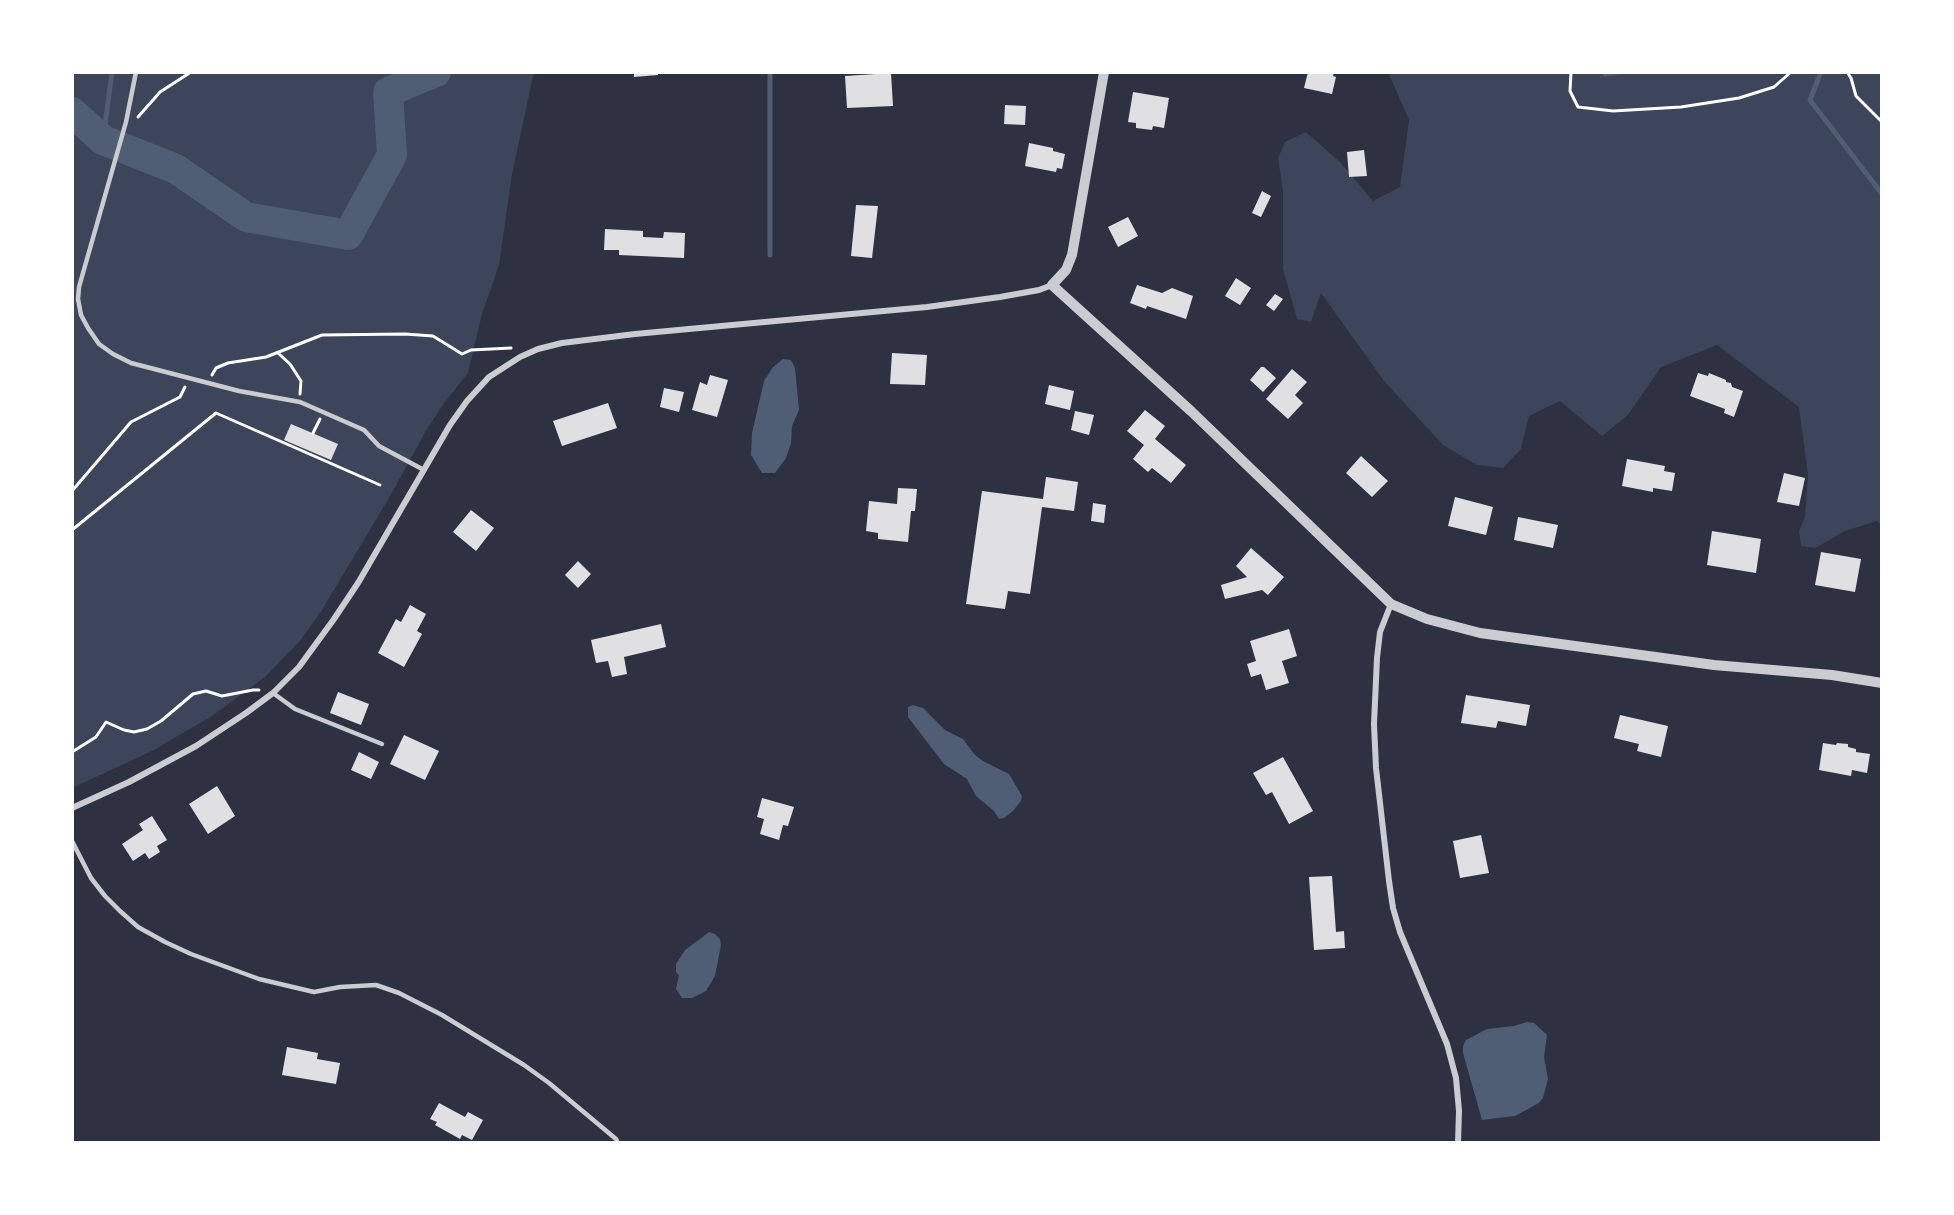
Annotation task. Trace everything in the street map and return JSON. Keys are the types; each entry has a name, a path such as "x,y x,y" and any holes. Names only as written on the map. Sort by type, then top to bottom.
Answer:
{"street":[{"path":"72,808 175,758 223,729 273,693 299,667 334,620 450,425 477,388 506,364 538,349 562,343 957,303 1039,290 1052,285 1066,270 1072,255 1104,72"},
{"path":"1052,285 1192,412 1391,604 1427,620 1480,633 1714,665 1832,675 1882,683"},
{"path":"1391,604 1380,632 1374,724 1376,768 1389,881 1400,932 1447,1044 1456,1078 1459,1111 1458,1143"}],"lane":[{"path":"136,72 126,122 79,287 78,299 81,315 99,344 131,363 239,391 300,402 364,430 379,446 424,470"},
{"path":"273,693 295,709 382,744"},
{"path":"72,841 91,878 105,896 138,927 165,942 259,979 315,992 376,984 399,993 442,1015 524,1065 549,1083 618,1143"}],"path":[{"path":"126,122 139,117 160,92 190,72"},
{"path":"1571,72 1570,91 1578,108 1613,111 1682,107 1739,98 1774,87 1791,72"},
{"path":"1847,72 1856,96 1882,122"},
{"path":"208,382 216,368 228,363 266,357 322,335 433,336 462,354 471,350 508,349 518,345"},
{"path":"278,353 290,364 301,381 300,402"},
{"path":"72,491 131,422 180,397 189,377"},
{"path":"72,530 216,413 380,485"},
{"path":"72,752 96,737 106,722 134,732 147,729 161,721 193,694 206,691 222,696 254,690 273,693"}],"shaded area":[{"path":"72,72 534,72 512,174 499,265 482,314 468,373 427,429 322,610 300,641 265,677 212,716 152,751 72,788"},
{"path":"1388,72 1882,72 1882,526 1877,521 1845,531 1815,548 1801,546 1799,531 1805,517 1808,475 1799,407 1717,345 1661,367 1628,415 1602,436 1560,401 1529,416 1521,449 1503,468 1477,465 1443,445 1384,381 1321,293 1311,322 1297,319 1283,269 1283,190 1278,158 1285,142 1306,132 1340,162 1373,201 1400,187 1409,120"},
{"path":"783,359 791,360 795,368 799,410 792,426 791,443 786,458 775,473 762,473 751,455 752,433 764,381 773,367"},
{"path":"913,705 923,708 945,730 963,739 975,755 983,761 1009,774 1022,796 1021,801 1012,812 999,819 994,811 976,796 967,779 944,764 908,717 908,707"},
{"path":"709,932 720,939 721,945 715,976 706,991 692,998 682,998 676,989 679,975 676,972 676,964 685,950"},
{"path":"1527,1022 1534,1023 1547,1035 1544,1057 1548,1079 1543,1098 1539,1103 1515,1116 1482,1120 1463,1046 1466,1040 1487,1029"}],"building":[{"path":"634,72 658,72 658,75 634,77"},
{"path":"1308,72 1334,72 1333,76 1336,77 1332,94 1304,88"},
{"path":"891,73 893,106 847,108 845,76"},
{"path":"1133,92 1169,98 1164,128 1153,126 1152,130 1136,128 1136,123 1128,122"},
{"path":"1005,105 1026,106 1025,125 1004,124"},
{"path":"1029,143 1053,148 1053,151 1065,154 1062,169 1057,168 1056,172 1025,166"},
{"path":"1364,150 1367,176 1349,177 1347,152"},
{"path":"1262,191 1271,196 1261,217 1252,213"},
{"path":"856,205 878,206 872,258 851,256"},
{"path":"1128,217 1138,236 1118,247 1108,227"},
{"path":"605,229 643,231 643,237 663,238 664,232 685,233 684,258 619,255 619,250 604,250"},
{"path":"1236,278 1251,288 1240,305 1225,296"},
{"path":"1137,285 1162,293 1172,288 1193,296 1186,319 1130,303"},
{"path":"1275,294 1283,299 1274,311 1266,305"},
{"path":"892,353 927,355 925,385 890,384"},
{"path":"1261,367 1276,378 1263,392 1250,380"},
{"path":"1292,369 1307,382 1295,395 1303,403 1288,419 1266,399"},
{"path":"1698,373 1708,376 1709,373 1743,391 1734,417 1724,413 1725,409 1690,396"},
{"path":"710,375 728,380 717,417 692,410 700,382 707,385"},
{"path":"1049,385 1074,391 1070,410 1045,404"},
{"path":"664,388 684,392 679,412 660,407"},
{"path":"608,403 617,428 562,446 553,421"},
{"path":"1145,410 1165,426 1155,439 1186,465 1171,483 1152,468 1148,472 1133,459 1144,445 1127,431"},
{"path":"1075,411 1094,415 1089,435 1071,430"},
{"path":"291,424 338,444 331,460 284,440"},
{"path":"1361,456 1388,481 1372,497 1346,473"},
{"path":"1627,459 1665,466 1664,471 1675,473 1672,491 1653,488 1653,492 1622,486"},
{"path":"1784,473 1805,478 1799,506 1777,502"},
{"path":"1046,477 1078,482 1074,511 1042,507 1030,594 1008,591 1005,609 966,604 982,491 1043,499"},
{"path":"898,488 917,489 915,511 911,511 908,542 878,539 878,533 866,531 869,501 897,504"},
{"path":"1455,497 1493,507 1486,535 1448,526"},
{"path":"1093,503 1106,505 1104,523 1091,521"},
{"path":"471,510 494,528 476,551 453,532"},
{"path":"1518,517 1558,525 1553,548 1514,540"},
{"path":"1712,531 1761,539 1756,573 1707,565"},
{"path":"1251,548 1284,577 1268,595 1262,590 1225,599 1221,585 1247,577 1236,566"},
{"path":"1821,552 1861,559 1855,592 1815,585"},
{"path":"578,561 591,574 578,588 565,575"},
{"path":"410,605 426,614 417,631 422,634 404,667 378,653 396,619 401,622"},
{"path":"661,624 666,647 624,657 627,674 612,677 608,661 596,663 591,640"},
{"path":"1289,629 1297,656 1282,661 1289,683 1266,690 1261,674 1251,677 1247,664 1256,661 1250,641"},
{"path":"338,692 369,704 361,725 330,713"},
{"path":"1466,695 1530,705 1526,726 1498,721 1496,728 1461,723"},
{"path":"1620,715 1668,726 1661,757 1637,751 1639,744 1614,738"},
{"path":"404,735 439,751 425,780 390,764"},
{"path":"1823,743 1848,744 1848,747 1856,749 1856,752 1870,754 1867,773 1852,770 1851,776 1819,770"},
{"path":"359,752 379,762 371,779 351,770"},
{"path":"1283,757 1313,811 1289,824 1272,792 1266,795 1253,773"},
{"path":"217,786 235,816 208,834 189,804"},
{"path":"762,798 794,807 788,826 783,825 779,840 760,834 764,819 757,817"},
{"path":"152,816 167,840 157,846 160,852 149,859 145,853 133,861 122,844 143,830 139,824"},
{"path":"1481,835 1489,873 1460,878 1453,841"},
{"path":"1332,876 1336,932 1344,931 1345,948 1314,950 1309,877"},
{"path":"287,1047 318,1053 317,1059 340,1063 336,1084 282,1075"},
{"path":"439,1103 465,1117 468,1112 483,1120 472,1140 462,1135 460,1139 435,1125 437,1122 430,1119"}],"waterway":[{"path":"103,140 112,72"},
{"path":"72,112 103,140 176,169 246,217 348,235 392,155 388,92 436,72"},
{"path":"770,72 770,255"},
{"path":"1605,74 1620,72"},
{"path":"1821,72 1810,100 1882,194"}]}
